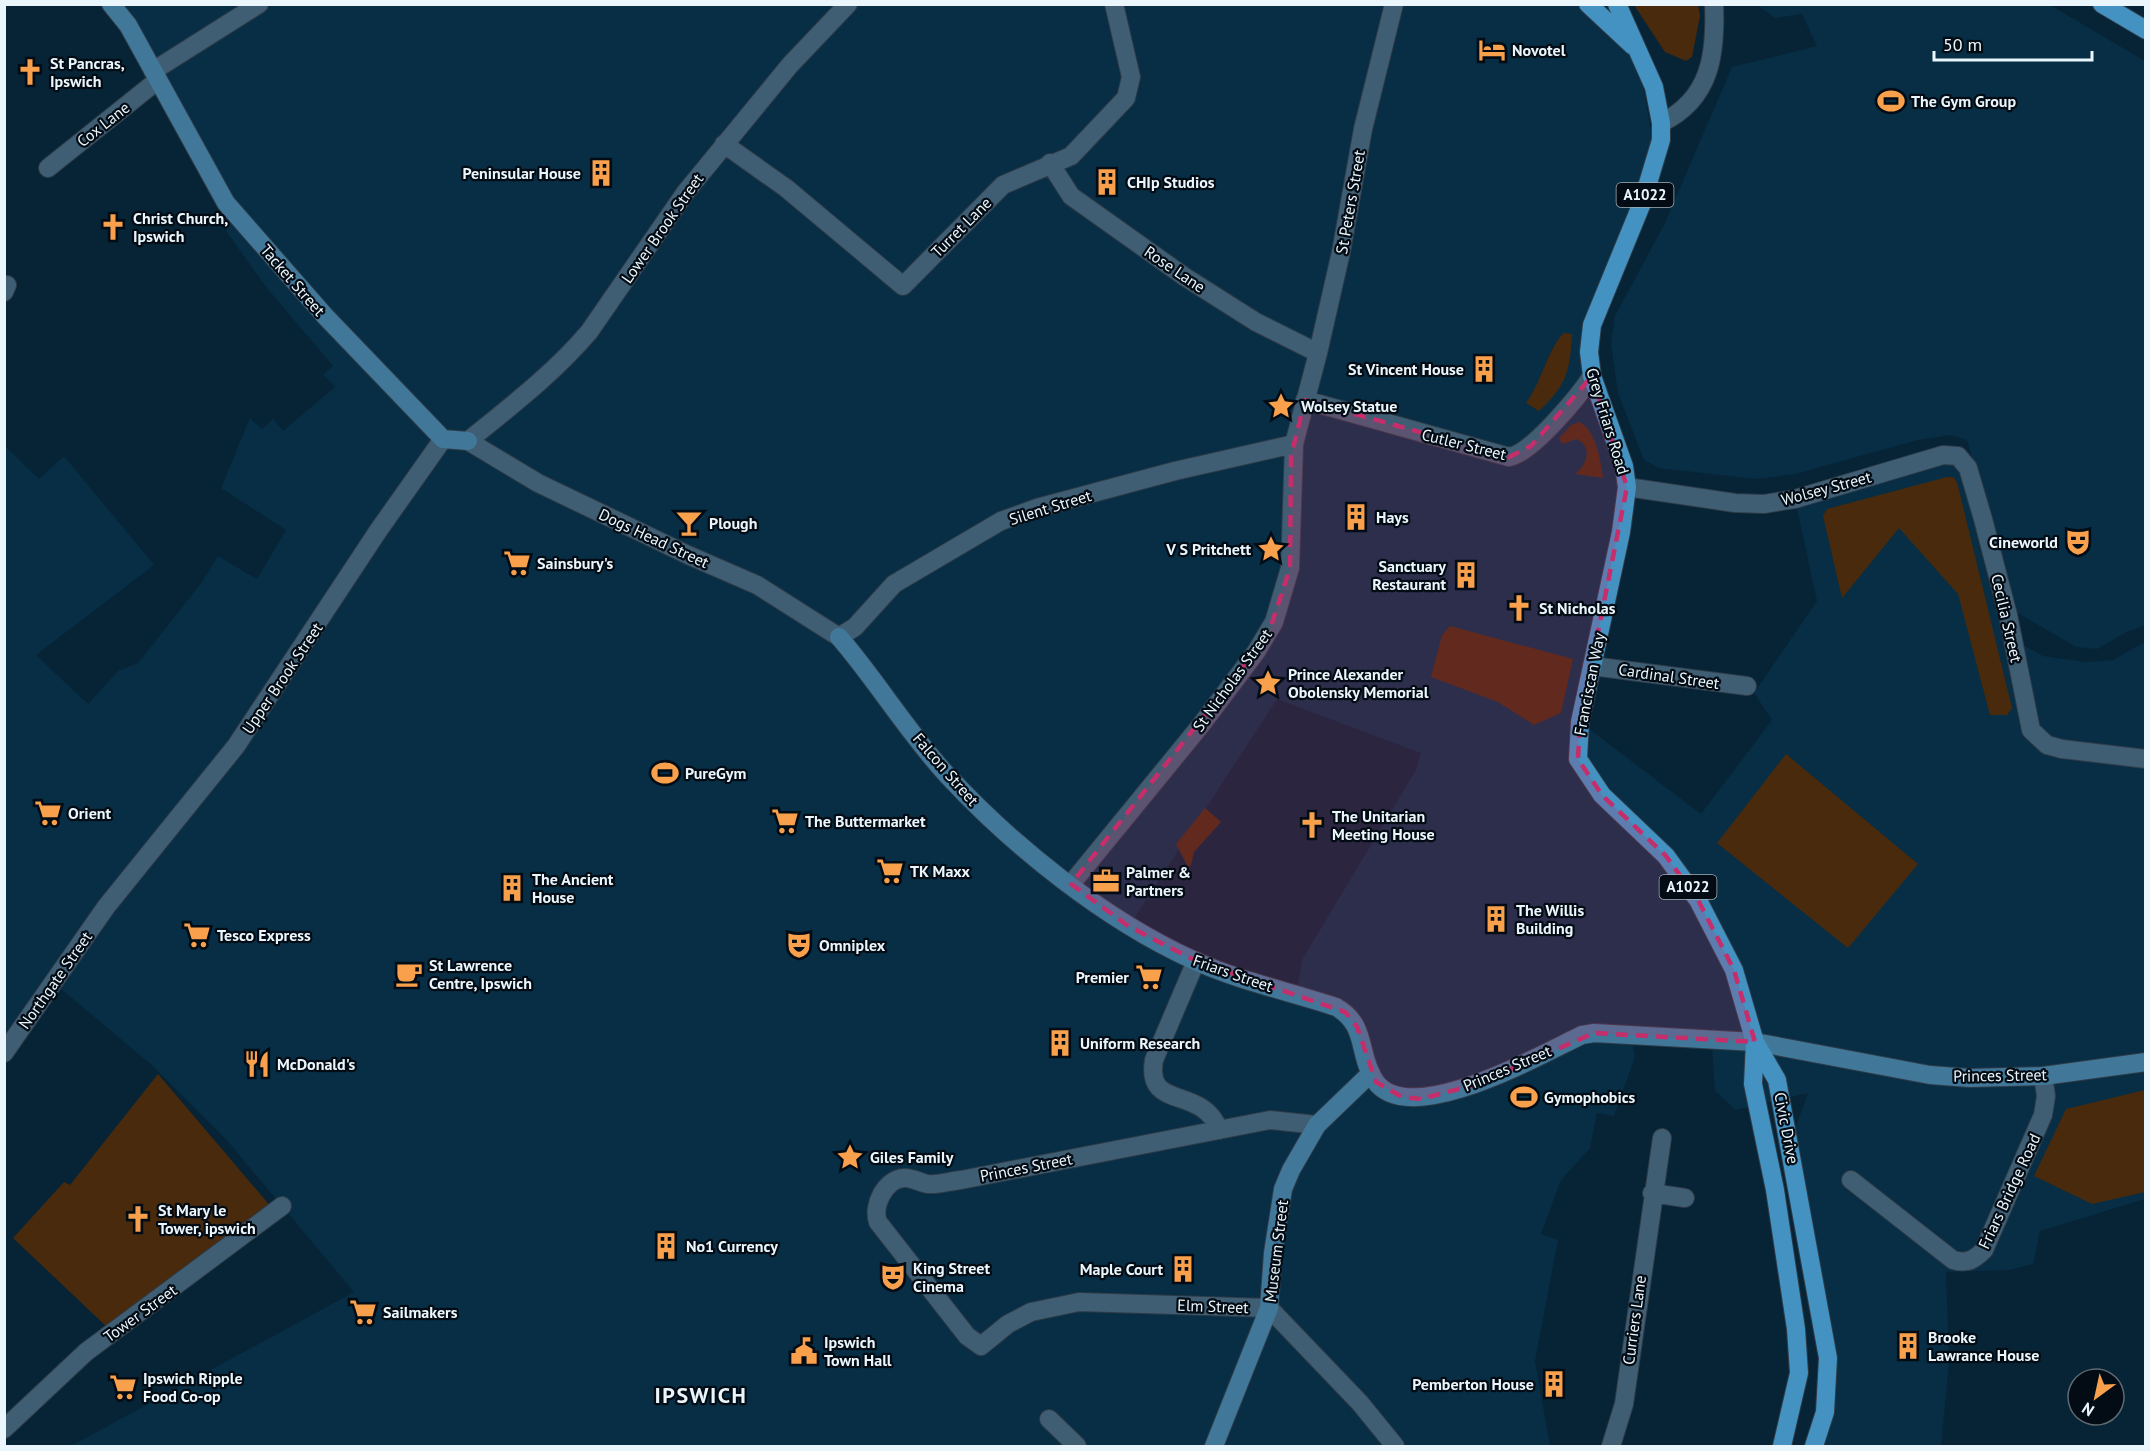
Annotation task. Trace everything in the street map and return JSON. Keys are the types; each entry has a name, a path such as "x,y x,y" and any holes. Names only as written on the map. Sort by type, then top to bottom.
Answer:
{"main road":[{"name":"Grey Friars Road","path":"1588,4 1637,49"},
{"name":"Grey Friars Road","path":"1617,4 1654,87 1661,123 1656,162 1592,325 1589,352 1592,376 1624,466 1627,487"},
{"path":"2102,4 2145,30"},
{"name":"Franciscan Way","path":"1627,487 1621,532 1580,724 1578,759 1602,795 1666,856 1698,900 1734,969 1755,1042"},
{"name":"Civic Drive","path":"1755,1042 1753,1084 1775,1190 1797,1340 1799,1373 1782,1446"},
{"name":"Civic Drive","path":"1755,1042 1777,1080 1828,1358 1825,1412 1814,1446"}],"street":[{"name":"Tacket Street","path":"111,4 128,25 226,202 325,316 443,439"},
{"name":"Cox Lane","path":"48,168 155,75 259,4"},
{"name":"Lower Brook Street","path":"468,441 539,384 590,332 685,193 790,65 848,4"},
{"name":"Turret Lane","path":"724,144 786,188 903,286 1003,185 1071,156 1126,98 1131,88 1129,63 1114,4"},
{"name":"St Peters Street","path":"1305,400 1341,252 1363,129 1394,4"},
{"path":"1661,123 1683,111 1702,87 1710,65 1715,33 1714,4"},
{"name":"Rose Lane","path":"1050,163 1071,196 1185,277 1256,322 1318,353"},
{"name":"Cutler Street","path":"1305,400 1509,457 1517,456 1531,446 1572,404 1592,376"},
{"name":"St Nicholas Street","path":"1071,884 1201,725 1256,652 1274,622 1290,568 1294,444 1305,400"},
{"path":"443,439 468,441"},
{"name":"Upper Brook Street","path":"106,907 236,746 378,531 443,439"},
{"name":"Dogs Head Street","path":"468,441 538,483 758,585 839,637"},
{"name":"Silent Street","path":"839,637 855,627 894,584 1001,521 1037,508 1175,471 1294,444"},
{"name":"Wolsey Street","path":"1627,487 1735,503 1764,504 1795,499 1952,454"},
{"name":"Cecilia Street","path":"1952,454 1963,460 1968,468 1983,519 2012,632 2031,730 2047,745 2062,749 2145,759"},
{"name":"Falcon Street","path":"839,637 948,775 1012,836 1071,884"},
{"name":"Cardinal Street","path":"1592,666 1747,686"},
{"name":"Friars Street","path":"1071,884 1128,926 1196,961 1346,1012 1357,1027 1371,1074"},
{"name":"Northgate Street","path":"5,1052 106,907"},
{"path":"1196,961 1154,1060 1151,1075 1153,1083 1163,1092 1187,1099 1207,1111 1216,1120 1220,1130"},
{"name":"Princes Street","path":"1371,1074 1385,1090 1401,1097 1421,1099 1478,1084 1582,1035 1594,1033 1755,1042 1930,1075 1970,1078 2043,1076 2145,1062"},
{"path":"1317,1125 1371,1074"},
{"name":"Friars Bridge Road","path":"1851,1180 1953,1260 1961,1263 1974,1260 1984,1250 2043,1115 2046,1096 2043,1076"},
{"name":"Princes Street","path":"981,1346 971,1341 878,1222 875,1215 879,1201 891,1184 906,1178 936,1184 1270,1120 1317,1125"},
{"name":"Museum Street","path":"1214,1446 1269,1308 1273,1253 1283,1190 1298,1155 1317,1125"},
{"name":"Curriers Lane","path":"1611,1446 1624,1404 1652,1193 1662,1138"},
{"path":"1652,1193 1685,1198"},
{"name":"Tower Street","path":"4,1429 86,1352 282,1206"},
{"name":"Elm Street","path":"981,1346 1008,1324 1031,1312 1078,1302 1269,1308 1360,1403 1395,1446"},
{"path":"1049,1419 1077,1446"}],"highlighted area":[{"path":"1592,376 1627,487 1580,722 1578,759 1602,795 1666,856 1698,900 1734,970 1755,1042 1594,1033 1478,1084 1421,1099 1402,1097 1376,1082 1357,1027 1345,1012 1196,961 1128,926 1071,884 1268,635 1290,568 1291,456 1305,400 1509,457 1531,446"}],"shaded area":[{"path":"111,5 1594,5 1637,49 1656,162 1590,338 1624,466 1580,722 1701,814 1772,720 1754,693 1817,601 1795,499 1958,456 2014,640 2043,656 2086,662 2113,660 2145,642 2145,1199 2040,1231 2033,1264 2009,1270 1946,1272 1949,1363 1941,1446 1814,1446 1828,1358 1790,1143 1808,1093 1736,1110 1715,1091 1711,1028 1676,1036 1631,1034 1635,1057 1614,1116 1597,1113 1590,1148 1561,1180 1541,1234 1558,1240 1535,1361 1550,1446 71,1446 354,1292 225,1138 154,1067 54,983 5,1052 4,445 39,479 64,456 154,565 36,655 88,704 118,671 138,663 202,582 218,556 257,579 286,530 221,488 250,418 262,429 273,419 283,431 335,387 323,374 333,366 266,287 226,231 231,210","holes":["1277,699 1421,753 1416,770 1302,960 1297,993 1129,926"]},
{"path":"1634,5 1698,5 1700,16 1692,57 1686,61 1665,52"},
{"path":"1757,5 2050,5 2145,61 2145,625 2097,649 2076,647 2018,613 1967,440 1951,435 1918,440 1795,474 1756,479 1659,468 1644,460 1618,393 1611,343 1615,316 1664,225 1732,67 1817,46 1802,14 1775,18"},
{"path":"1563,333 1572,334 1568,368 1556,393 1539,411 1526,403"},
{"path":"1580,422 1594,439 1603,478 1575,474 1583,466 1587,451 1577,439 1562,444 1559,438 1571,425"},
{"path":"1953,477 1957,482 2012,708 2007,715 1990,715 1958,594 1899,528 1842,598 1823,516 1827,509"},
{"path":"1450,626 1573,659 1561,713 1534,725 1498,702 1431,677 1442,635"},
{"path":"1786,754 1918,864 1848,948 1717,843"},
{"path":"1205,808 1221,822 1194,852 1191,865 1188,867 1176,844"},
{"path":"158,1074 272,1208 108,1328 13,1238 64,1182 70,1185"},
{"path":"2145,1090 2145,1192 2092,1204 2034,1176 2066,1109"}],"place":[{"name":"Novotel","path":"1492,50"},
{"name":"St Pancras, Ipswich","path":"30,72"},
{"name":"The Gym Group","path":"1891,101"},
{"name":"Peninsular House","path":"601,173"},
{"name":"CHIp Studios","path":"1107,182"},
{"name":"Christ Church, Ipswich","path":"113,227"},
{"name":"St Vincent House","path":"1484,369"},
{"name":"Wolsey Statue","path":"1281,406"},
{"name":"Hays","path":"1356,517"},
{"name":"Plough","path":"689,523"},
{"name":"Cineworld","path":"2078,542"},
{"name":"V S Pritchett","path":"1271,549"},
{"name":"Sainsbury's","path":"517,563"},
{"name":"Sanctuary Restaurant","path":"1466,575"},
{"name":"St Nicholas","path":"1519,608"},
{"name":"Prince Alexander Obolensky Memorial","path":"1268,683"},
{"name":"PureGym","path":"665,773"},
{"name":"Orient","path":"48,813"},
{"name":"The Buttermarket","path":"785,821"},
{"name":"The Unitarian Meeting House","path":"1312,825"},
{"name":"TK Maxx","path":"890,871"},
{"name":"Palmer & Partners","path":"1106,881"},
{"name":"The Ancient House","path":"512,888"},
{"name":"The Willis Building","path":"1496,919"},
{"name":"Tesco Express","path":"197,935"},
{"name":"Omniplex","path":"799,945"},
{"name":"St Lawrence Centre, Ipswich","path":"409,974"},
{"name":"Premier","path":"1149,977"},
{"name":"Uniform Research","path":"1060,1043"},
{"name":"McDonald's","path":"257,1064"},
{"name":"Gymophobics","path":"1524,1097"},
{"name":"Giles Family","path":"850,1157"},
{"name":"St Mary le Tower, ipswich","path":"138,1219"},
{"name":"No1 Currency","path":"666,1246"},
{"name":"Maple Court","path":"1183,1269"},
{"name":"King Street Cinema","path":"893,1277"},
{"name":"Sailmakers","path":"363,1312"},
{"name":"Brooke Lawrance House","path":"1908,1346"},
{"name":"Ipswich Town Hall","path":"804,1351"},
{"name":"Pemberton House","path":"1554,1384"},
{"name":"Ipswich Ripple Food Co-op","path":"123,1387"}],"district":[{"name":"IPSWICH","path":"701,1395"}]}
